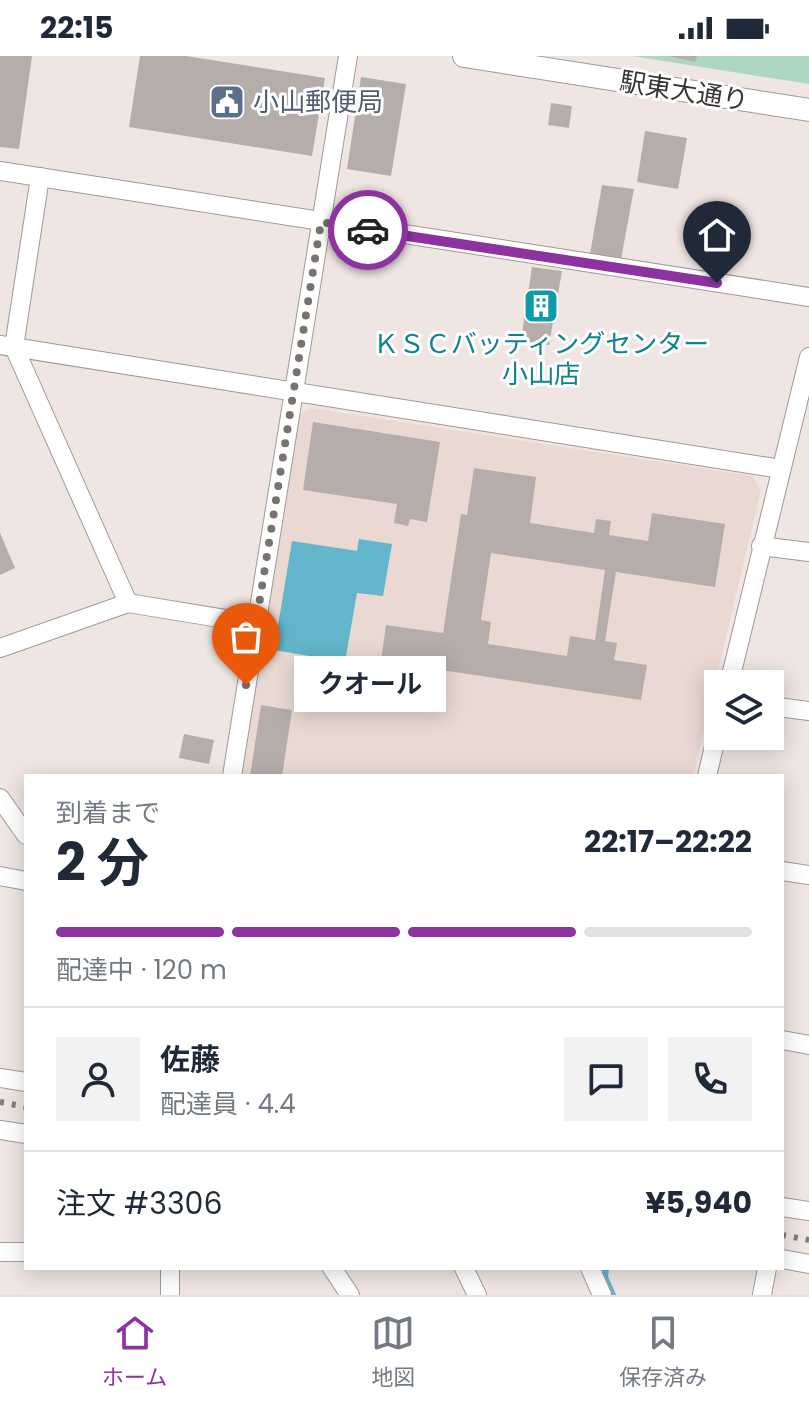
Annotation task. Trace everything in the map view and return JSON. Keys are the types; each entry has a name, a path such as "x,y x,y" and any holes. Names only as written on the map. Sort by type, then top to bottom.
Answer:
{"street":[{"path":"232,774 348,56"},
{"name":"駅東大通り","path":"464,56 809,110"},
{"path":"0,171 809,297"},
{"path":"40,177 7,346 128,603"},
{"path":"7,346 781,469"},
{"path":"732,670 808,366"},
{"path":"761,546 809,552"},
{"path":"0,648 128,603 256,624"},
{"path":"784,708 809,711"},
{"path":"707,774 713,750"},
{"path":"0,798 24,832"},
{"path":"784,871 809,875"},
{"path":"0,876 24,881"},
{"path":"784,1040 809,1045"},
{"path":"0,1078 24,1082"},
{"path":"0,1130 24,1134"},
{"path":"784,1207 809,1211"},
{"path":"0,1252 24,1252"},
{"path":"784,1259 809,1264"},
{"path":"170,1270 170,1295"},
{"path":"333,1270 350,1295"},
{"path":"465,1270 477,1295"},
{"path":"591,1270 602,1295"},
{"path":"762,1295 767,1270"}],"shaded area":[{"path":"311,408 752,476 761,490 718,670 704,670 704,730 693,774 241,774 298,416"}],"green space":[{"path":"632,56 809,56 809,84"}],"water":[{"path":"359,539 392,544 383,596 357,593 345,662 274,650 292,541 357,551"}],"building":[{"path":"0,56 32,56 19,149 0,147"},
{"name":"小山郵便局","path":"140,56 186,56 325,78 312,156 129,127"},
{"path":"669,56 697,56 695,62"},
{"path":"361,77 406,84 391,176 347,169"},
{"path":"551,103 572,106 569,128 548,125"},
{"path":"645,131 687,138 678,189 637,182"},
{"path":"602,185 634,189 621,259 590,254"},
{"name":"ＫＳＣバッティングセンター 小山店","path":"532,267 562,271 549,345 521,341"},
{"path":"313,422 440,442 427,522 410,519 408,526 394,523 397,504 303,490"},
{"path":"474,468 536,477 530,523 594,533 596,519 611,521 609,535 648,541 652,513 725,524 715,587 616,572 605,641 617,643 614,660 647,665 641,700 381,661 386,625 443,633 461,514 467,515","holes":["491,553 605,570 595,640 570,636 567,656 488,644 491,622 481,620"]},
{"path":"0,533 15,568 0,575"},
{"path":"261,705 292,710 282,774 250,774"},
{"path":"184,734 214,740 209,764 179,758"}],"waterway":[{"path":"606,1270 605,1277 613,1295"}],"railway":[{"path":"0,1102 24,1107"},
{"path":"784,1235 809,1240"}],"way so far":[{"path":"246,685 321,222 368,230"}],"place":[{"name":"小山郵便局","path":"227,102"},
{"name":"ＫＳＣバッティングセンター 小山店","path":"541,306"},
{"name":"クオール","path":"246,685"}],"route":[{"path":"368,230 717,283"}]}
